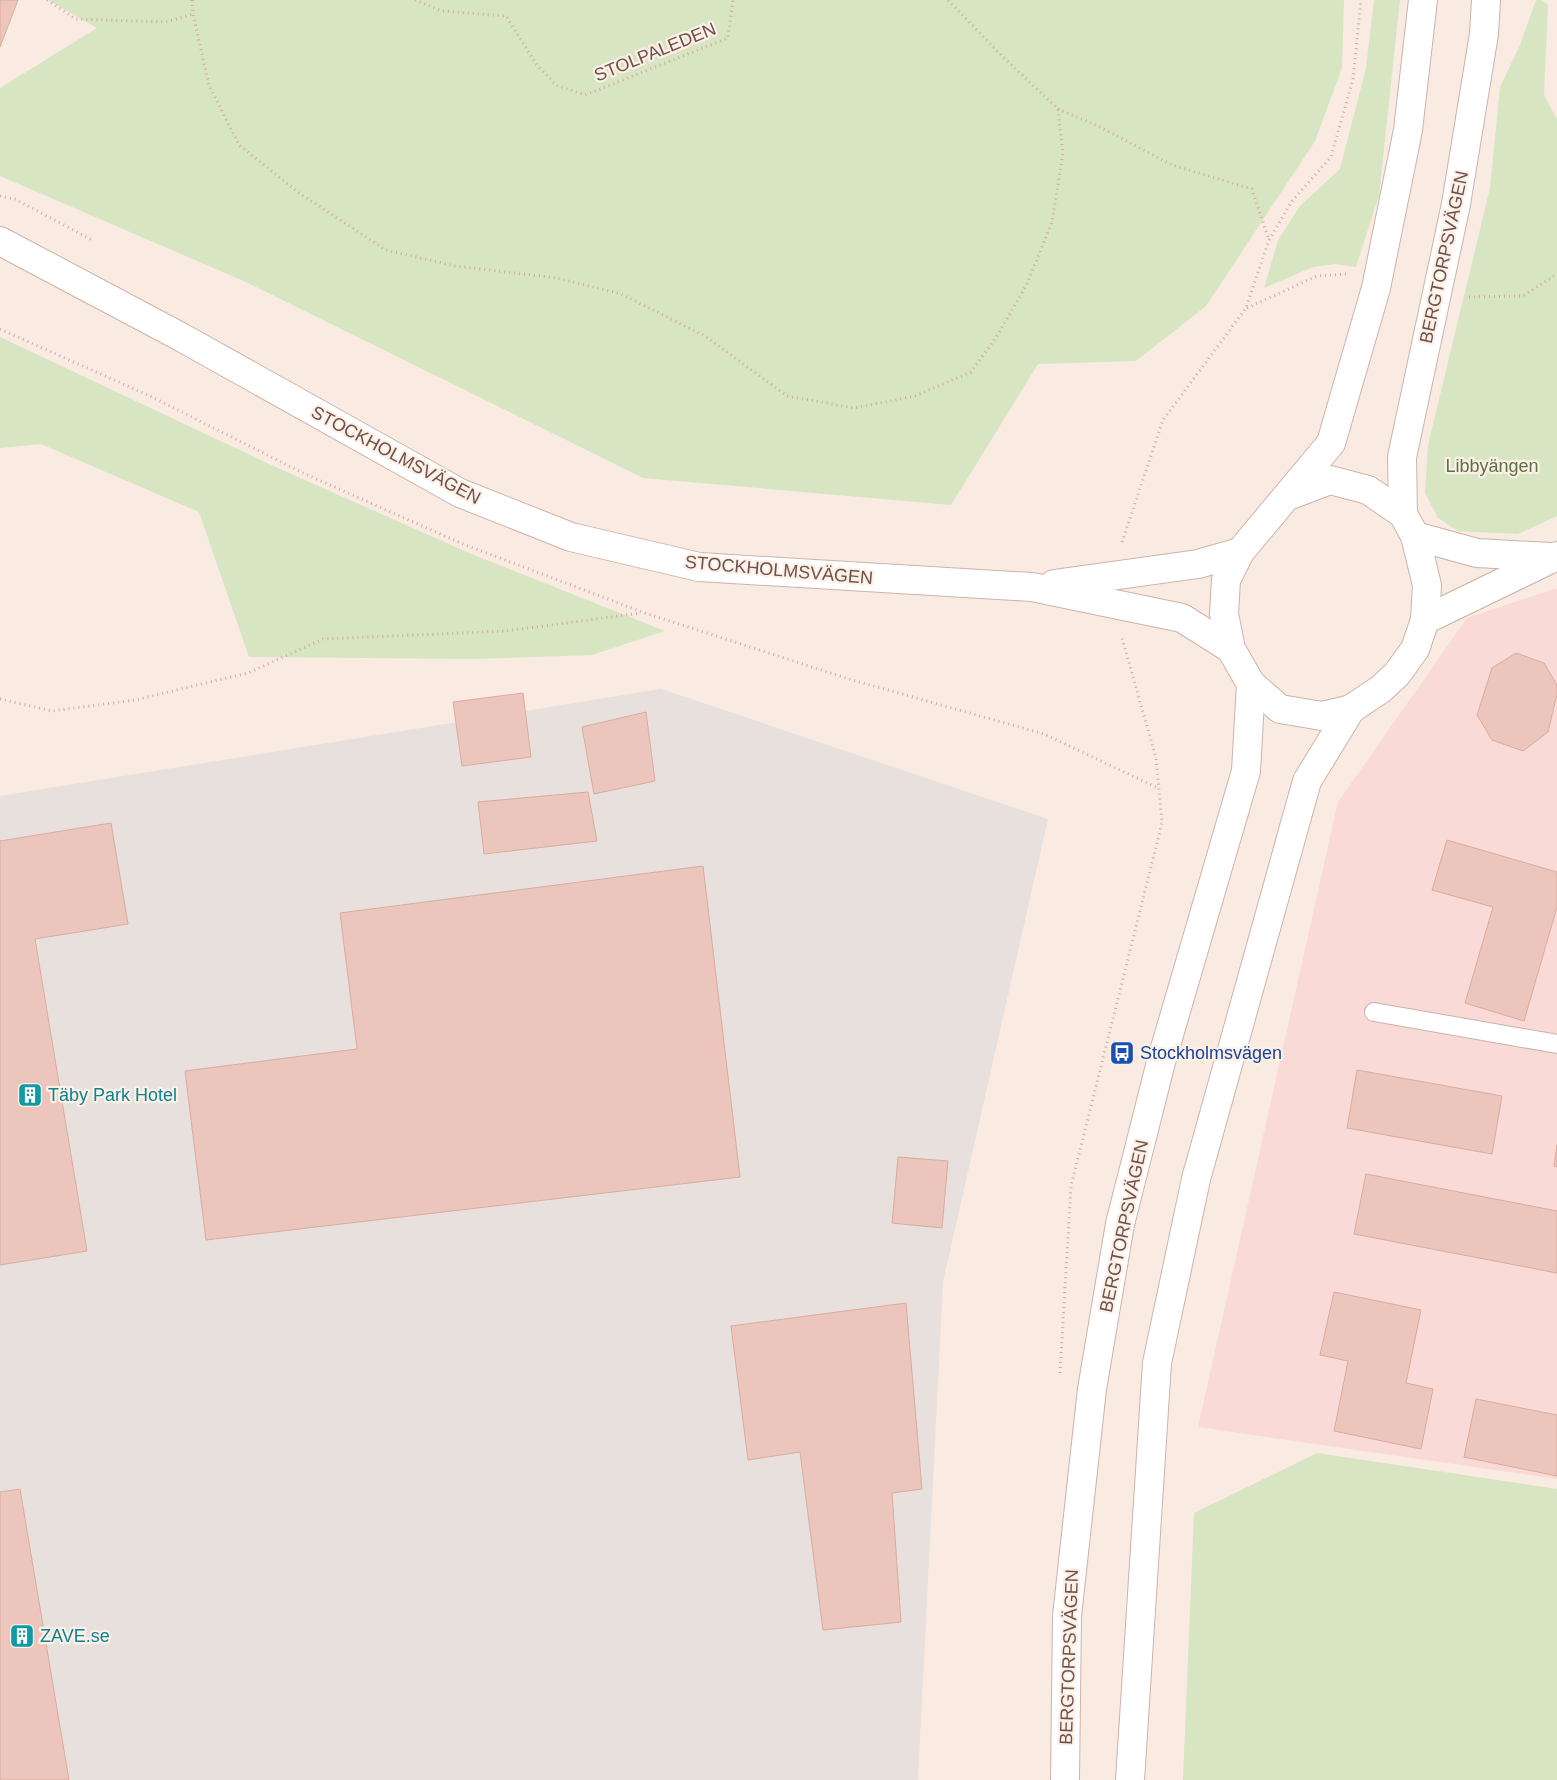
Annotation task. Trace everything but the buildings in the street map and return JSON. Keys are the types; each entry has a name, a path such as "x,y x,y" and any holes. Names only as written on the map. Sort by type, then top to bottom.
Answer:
{"main road":[{"path":"1351,709 1322,716 1280,709 1251,684 1232,649 1224,614 1226,580 1240,552 1332,443 1376,288 1408,130 1423,0"},
{"name":"BERGTORPSVÄGEN","path":"1351,709 1381,690 1397,674 1415,649 1425,620 1427,585 1409,525 1402,457 1456,204 1484,34 1486,0"},
{"name":"STOCKHOLMSVÄGEN","path":"0,241 181,337 460,493 571,537 699,567 1032,587 1182,618 1232,649"},
{"path":"1288,496 1330,480 1368,490 1409,525 1477,553 1554,556"},
{"name":"STOCKHOLMSVÄGEN","path":"1032,587 1198,564 1240,552"},
{"path":"1425,620 1554,556"},
{"name":"BERGTORPSVÄGEN","path":"1065,1780 1067,1616 1093,1380 1120,1224 1161,1062 1246,772 1251,684"},
{"path":"1130,1780 1157,1363 1196,1179 1307,781 1351,709"}],"lane":[{"path":"1374,1012 1557,1044"}],"path":[{"path":"47,0 76,20 166,22 193,14"},
{"path":"192,0 193,14 209,85 240,145 299,193 386,250 456,266 557,278 622,294 705,336 787,396 854,408 915,396 971,372 997,336 1027,284 1052,222 1063,154 1058,109"},
{"name":"STOLPALEDEN","path":"416,0 442,11 506,16 536,64 556,85 585,95 728,38 733,0"},
{"path":"948,0 1000,54 1058,109 1098,126 1172,165 1252,189 1269,240"},
{"path":"1120,546 1163,420 1246,308 1269,240 1292,202 1331,157 1353,79 1361,0"},
{"path":"0,196 15,199 92,240"},
{"path":"1246,308 1317,276 1349,274"},
{"path":"1468,297 1523,296 1557,274"},
{"path":"0,699 52,711 61,710 134,700 248,673 323,639 506,631 642,612"},
{"path":"1059,1382 1071,1186 1162,823 1156,758 1121,635"}],"shaded area":[{"path":"1557,588 1557,1479 1198,1427 1338,802 1467,618"},
{"path":"661,689 1048,819 943,1282 918,1780 0,1780 0,796"}],"green space":[{"path":"48,0 1344,0 1342,68 1315,141 1206,306 1136,361 1038,364 951,505 643,478 246,282 0,176 0,88 97,28"},
{"path":"1374,0 1400,0 1379,195 1356,267 1335,264 1313,267 1264,288 1278,240 1300,206 1340,169 1366,68"},
{"name":"Libbyängen","path":"1536,0 1541,0 1548,5 1544,95 1557,119 1557,516 1518,534 1458,531 1438,518 1425,493 1428,445 1490,188 1500,87 1520,45"},
{"path":"0,337 269,464 469,553 665,631 592,655 476,659 249,657 199,512 41,444 0,448"},
{"path":"1317,1453 1557,1489 1557,1780 1183,1780 1194,1513"}],"place":[{"name":"Stockholmsvägen","path":"1122,1053"},
{"name":"Täby Park Hotel","path":"30,1095"},
{"name":"ZAVE.se","path":"22,1636"}]}
